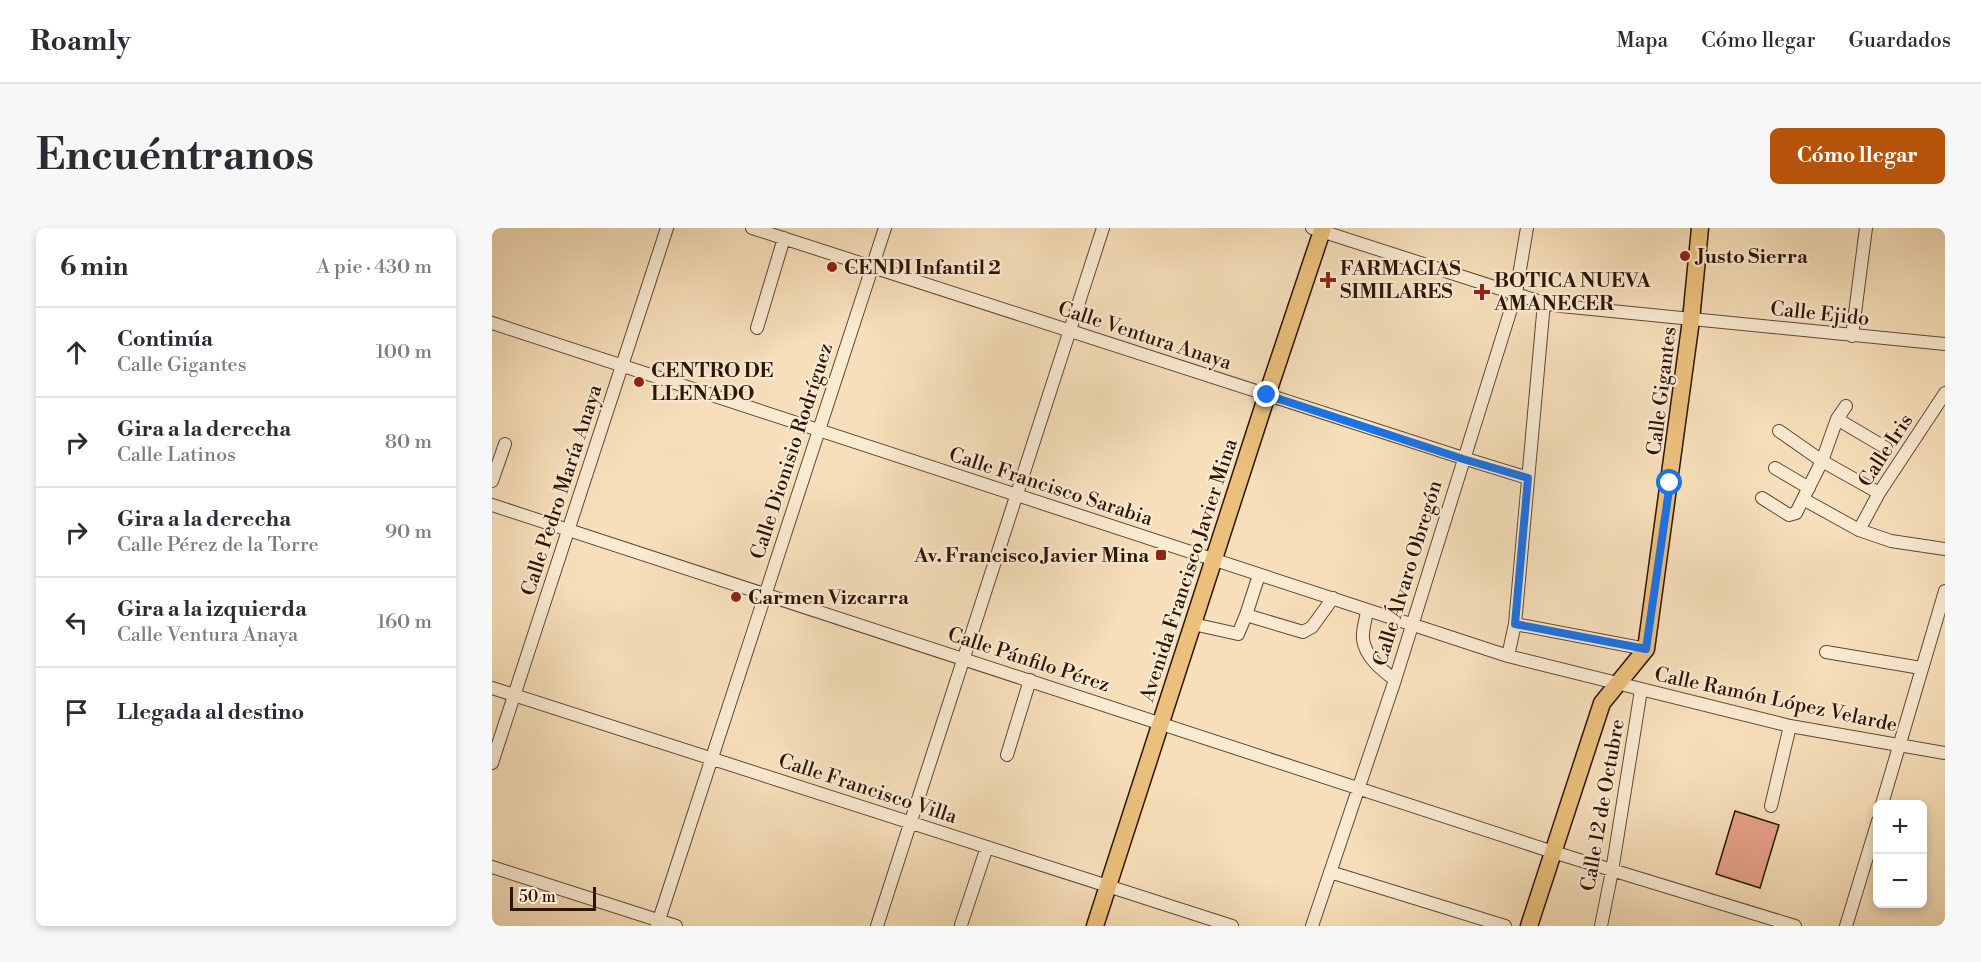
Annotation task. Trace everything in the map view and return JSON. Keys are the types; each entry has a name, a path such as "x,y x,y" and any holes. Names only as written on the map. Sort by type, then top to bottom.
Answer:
{"main road":[{"name":"Calle Gigantes","path":"1646,649 1691,320 1700,228"},
{"name":"Avenida Francisco Javier Mina","path":"1095,926 1319,229"},
{"path":"1529,926 1609,682 1646,649"}],"street":[{"name":"Calle Pedro María Anaya","path":"492,763 667,228"},
{"name":"Calle Ventura Anaya","path":"752,228 1463,459 1528,478"},
{"name":"Calle Dionisio Rodríguez","path":"658,923 885,228"},
{"path":"877,926 1103,228"},
{"name":"Calle Álvaro Obregón","path":"1312,926 1395,680 1516,293 1527,228"},
{"path":"1852,336 1866,228"},
{"name":"Calle Ejido","path":"1319,229 1544,303 1691,320 1945,344"},
{"path":"757,328 784,238"},
{"path":"1508,656 1515,624 1544,303"},
{"name":"Calle Francisco Sarabia","path":"492,323 1508,656 1609,682"},
{"name":"Calle Iris","path":"1859,530 1879,493 1945,393"},
{"path":"1762,498 1792,515 1796,513 1822,461 1837,419 1846,406"},
{"path":"1837,419 1886,448"},
{"path":"1779,431 1822,461 1879,493"},
{"path":"492,481 505,444"},
{"path":"1775,468 1806,494 1859,530 1891,541 1945,549"},
{"name":"Calle Pánfilo Pérez","path":"492,505 1553,852 1795,926"},
{"path":"1193,624 1238,634 1259,575"},
{"path":"1883,800 1921,668 1942,609 1945,591"},
{"path":"1246,615 1303,632 1312,627 1333,598"},
{"path":"1367,610 1363,639 1366,650 1377,666 1395,680"},
{"path":"1515,624 1646,649"},
{"path":"1826,652 1921,668"},
{"path":"1006,755 1030,680"},
{"name":"Calle Ramón López Velarde","path":"1609,682 1790,726 1945,753"},
{"name":"Calle Francisco Villa","path":"492,688 1232,926"},
{"name":"Calle 12 de Octubre","path":"1601,926 1641,690"},
{"path":"1771,806 1790,726"},
{"path":"1846,926 1873,837"},
{"path":"961,925 987,847"},
{"path":"492,867 658,923 676,926"},
{"path":"1330,872 1505,926"}],"building":[{"path":"1735,811 1779,825 1760,888 1716,874"}],"place":[{"name":"Justo Sierra","path":"1685,256"},
{"name":"CENDI Infantil 2","path":"832,267"},
{"name":"FARMACIAS SIMILARES","path":"1328,280"},
{"name":"BOTICA NUEVA AMANECER","path":"1482,292"},
{"name":"CENTRO DE LLENADO","path":"639,382"},
{"name":"Av. Francisco Javier Mina","path":"1161,555"},
{"name":"Carmen Vizcarra","path":"736,597"}],"route":[{"path":"1267,395 1528,478 1515,624 1646,649 1670,483"}]}
